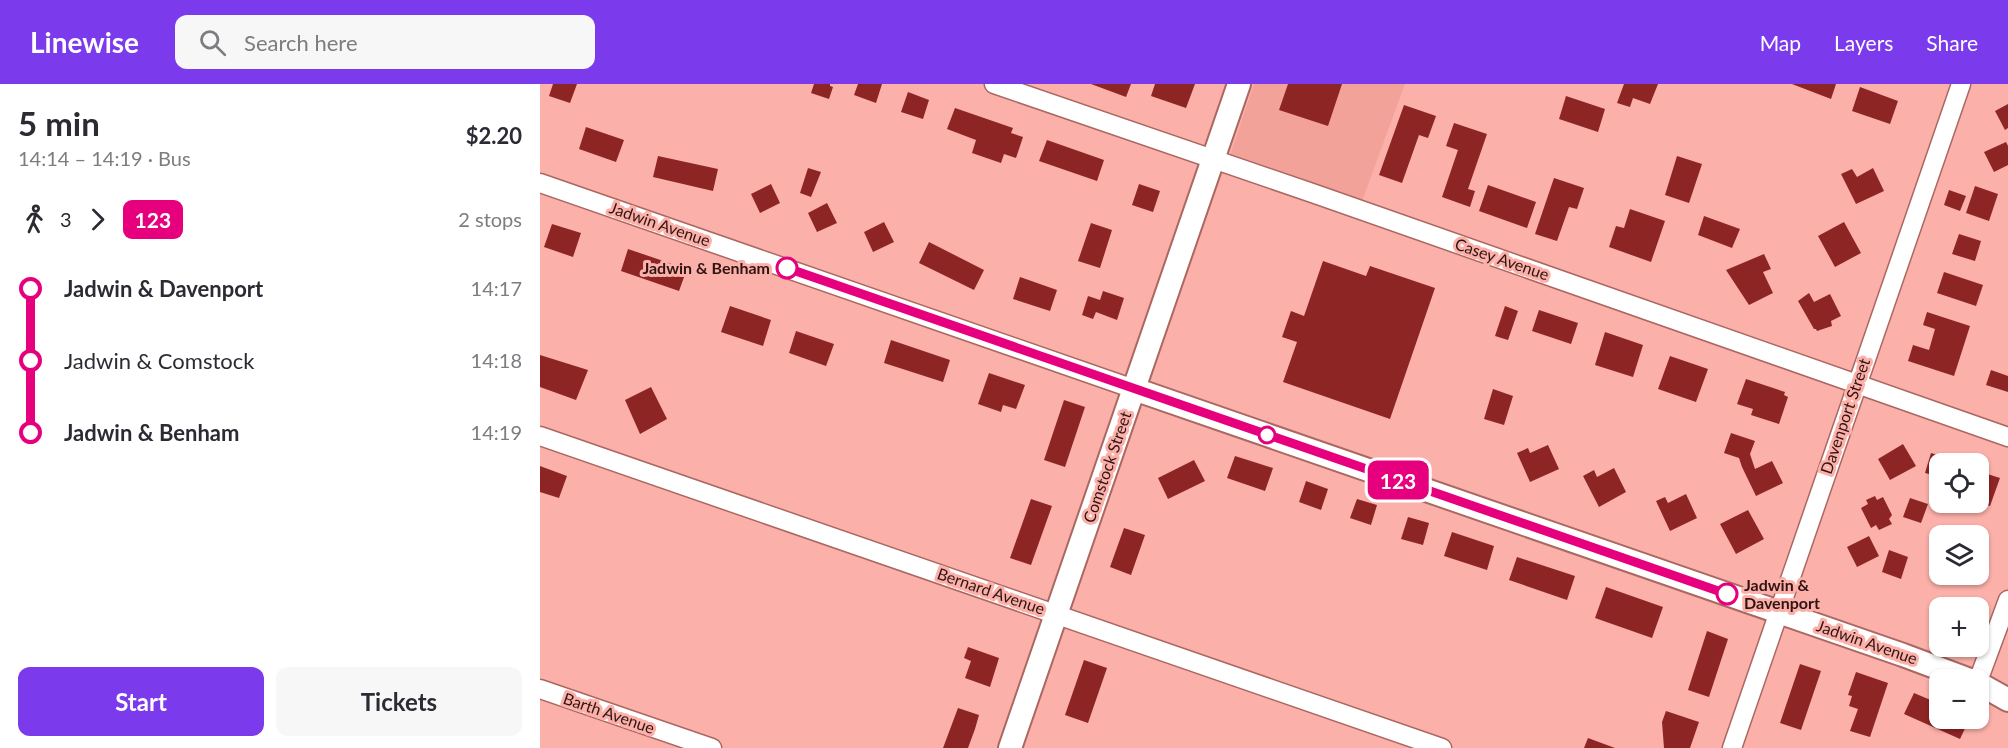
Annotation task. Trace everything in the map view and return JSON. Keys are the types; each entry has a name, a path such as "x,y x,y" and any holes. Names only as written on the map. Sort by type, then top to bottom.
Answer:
{"street":[{"name":"Casey Avenue","path":"994,84 1856,382 2008,437"},
{"name":"Comstock Street","path":"1010,748 1239,84"},
{"name":"Davenport Street","path":"1731,748 1961,84"},
{"name":"Jadwin Avenue","path":"540,183 1942,669"},
{"name":"Bernard Avenue","path":"540,436 1442,748"},
{"path":"1983,669 2008,600"},
{"name":"Barth Avenue","path":"540,689 712,748"},
{"path":"1989,689 2008,700"}],"shaded area":[{"path":"1254,84 1405,84 1362,201 1230,155"}],"building":[{"path":"553,84 577,84 570,103 549,96"},
{"path":"814,84 830,84 833,87 829,99 811,93"},
{"path":"858,84 882,84 876,103 854,95"},
{"path":"1091,84 1131,84 1126,97"},
{"path":"1155,84 1195,84 1186,108 1151,96"},
{"path":"1288,84 1342,84 1328,126 1279,110"},
{"path":"1624,84 1658,84 1650,104 1633,98 1630,107 1617,103"},
{"path":"1792,84 1836,84 1831,99"},
{"path":"1860,87 1898,101 1890,124 1852,111"},
{"path":"908,92 929,100 923,119 901,112"},
{"path":"1566,96 1605,109 1598,132 1559,119"},
{"path":"2008,104 2008,128 2005,130 1995,111"},
{"path":"1404,105 1436,116 1428,138 1419,135 1402,183 1379,175"},
{"path":"955,108 1013,128 1011,133 1023,137 1016,158 1004,154 1001,163 972,153 976,140 947,129"},
{"path":"1454,123 1487,134 1468,189 1475,191 1470,207 1442,197 1458,150 1446,146"},
{"path":"586,127 624,140 616,162 579,149"},
{"path":"1047,140 1104,160 1097,181 1039,161"},
{"path":"2006,142 2008,165 1994,172 1984,152"},
{"path":"658,156 718,169 713,191 653,177"},
{"path":"1677,156 1702,164 1689,203 1665,195"},
{"path":"808,168 821,172 811,197 800,193"},
{"path":"1873,168 1884,191 1856,204 1841,174 1852,169 1857,177"},
{"path":"1554,178 1584,188 1577,209 1569,207 1557,241 1535,234"},
{"path":"771,184 780,203 760,213 751,194"},
{"path":"1139,184 1160,191 1153,212 1132,205"},
{"path":"1488,185 1536,202 1527,228 1479,211"},
{"path":"1975,186 1998,194 1989,221 1966,213"},
{"path":"1949,190 1966,196 1960,211 1944,205"},
{"path":"827,203 837,223 817,232 808,213"},
{"path":"1630,209 1665,221 1651,262 1609,247 1616,226 1624,228"},
{"path":"1704,216 1740,229 1732,248 1698,235"},
{"path":"884,222 894,242 873,252 864,232"},
{"path":"1844,222 1861,253 1835,267 1818,236"},
{"path":"1091,223 1112,230 1100,268 1078,261"},
{"path":"552,224 581,233 573,257 544,247"},
{"path":"1959,234 1981,241 1975,261 1952,254"},
{"path":"929,242 984,270 974,290 919,263"},
{"path":"628,249 687,269 679,291 621,271"},
{"path":"1764,254 1771,269 1763,272 1773,293 1749,305 1726,270"},
{"path":"1323,261 1366,276 1370,266 1435,288 1390,419 1283,382 1297,342 1282,337 1291,311 1304,316"},
{"path":"1944,272 1983,285 1976,306 1937,293"},
{"path":"1020,277 1057,290 1050,311 1013,299"},
{"path":"1103,291 1124,298 1117,320 1096,312 1093,319 1082,315 1088,296 1100,300"},
{"path":"1809,293 1814,302 1830,294 1841,316 1831,321 1832,326 1817,331 1814,329 1798,301"},
{"path":"730,306 771,320 763,346 721,332"},
{"path":"1505,306 1518,311 1508,340 1495,336"},
{"path":"1539,310 1578,323 1571,344 1532,331"},
{"path":"1927,312 1970,326 1954,376 1908,361 1913,345 1929,350 1935,329 1923,325"},
{"path":"796,331 834,344 826,366 789,353"},
{"path":"1605,332 1643,345 1633,377 1595,365"},
{"path":"891,340 950,360 943,382 884,363"},
{"path":"540,355 588,370 576,400 540,387"},
{"path":"1670,356 1708,369 1696,402 1658,389"},
{"path":"1991,370 2008,376 2008,392 1986,385"},
{"path":"989,373 1025,385 1016,409 1003,405 1001,412 978,404"},
{"path":"1746,379 1785,392 1784,395 1788,397 1779,424 1751,415 1753,409 1737,404"},
{"path":"651,387 667,419 640,434 625,400"},
{"path":"1493,389 1513,396 1504,425 1484,419"},
{"path":"1064,400 1085,407 1065,467 1044,460"},
{"path":"1731,433 1755,441 1750,454 1755,469 1772,461 1783,483 1756,496 1739,458 1724,453"},
{"path":"1903,444 1916,466 1890,480 1878,459"},
{"path":"1548,445 1559,469 1530,482 1517,453 1528,448 1530,453"},
{"path":"1235,456 1273,468 1265,491 1227,478"},
{"path":"1194,460 1205,481 1168,499 1158,478"},
{"path":"1929,460 1929,474 1925,473"},
{"path":"540,466 567,476 559,498 540,492"},
{"path":"1614,468 1626,492 1599,507 1583,476 1594,470 1597,477"},
{"path":"1989,474 2000,478 1989,506"},
{"path":"1306,481 1328,489 1321,510 1299,502"},
{"path":"1686,494 1697,518 1670,531 1656,501 1665,497 1668,503"},
{"path":"1875,496 1877,500 1883,497 1892,515 1889,519 1892,524 1879,530 1876,525 1871,528 1861,508 1868,504 1866,500"},
{"path":"1910,498 1928,504 1921,523 1903,517"},
{"path":"1031,499 1052,506 1031,565 1010,558"},
{"path":"1357,499 1377,505 1371,525 1350,518"},
{"path":"1748,510 1764,539 1736,554 1720,524"},
{"path":"1408,517 1429,523 1423,545 1401,539"},
{"path":"1124,528 1145,535 1131,575 1110,567"},
{"path":"1452,532 1494,546 1487,570 1444,556"},
{"path":"1869,536 1879,556 1857,567 1847,547"},
{"path":"1889,550 1908,557 1901,579 1882,572"},
{"path":"1517,557 1575,576 1567,600 1509,580"},
{"path":"1606,587 1663,607 1652,638 1595,618"},
{"path":"1707,631 1728,639 1709,697 1688,690"},
{"path":"968,647 999,658 990,687 965,678 971,661 964,658"},
{"path":"1084,660 1107,668 1088,723 1065,715"},
{"path":"1800,664 1821,671 1801,730 1780,723"},
{"path":"1856,672 1888,683 1870,737 1850,731 1858,709 1849,706 1852,696 1848,695"},
{"path":"1914,693 1929,699 1929,725 1904,714"},
{"path":"958,708 979,715 968,748 943,748"},
{"path":"1666,711 1699,722 1690,748 1664,748 1662,722"},
{"path":"1938,729 1965,729 1960,739"},
{"path":"1588,738 1615,748 1584,748"}],"bus line":[{"name":"123","path":"787,268 1727,594"}],"place":[{"name":"Jadwin & Benham","path":"787,268"},
{"name":"Jadwin & Davenport","path":"1727,594"}]}
